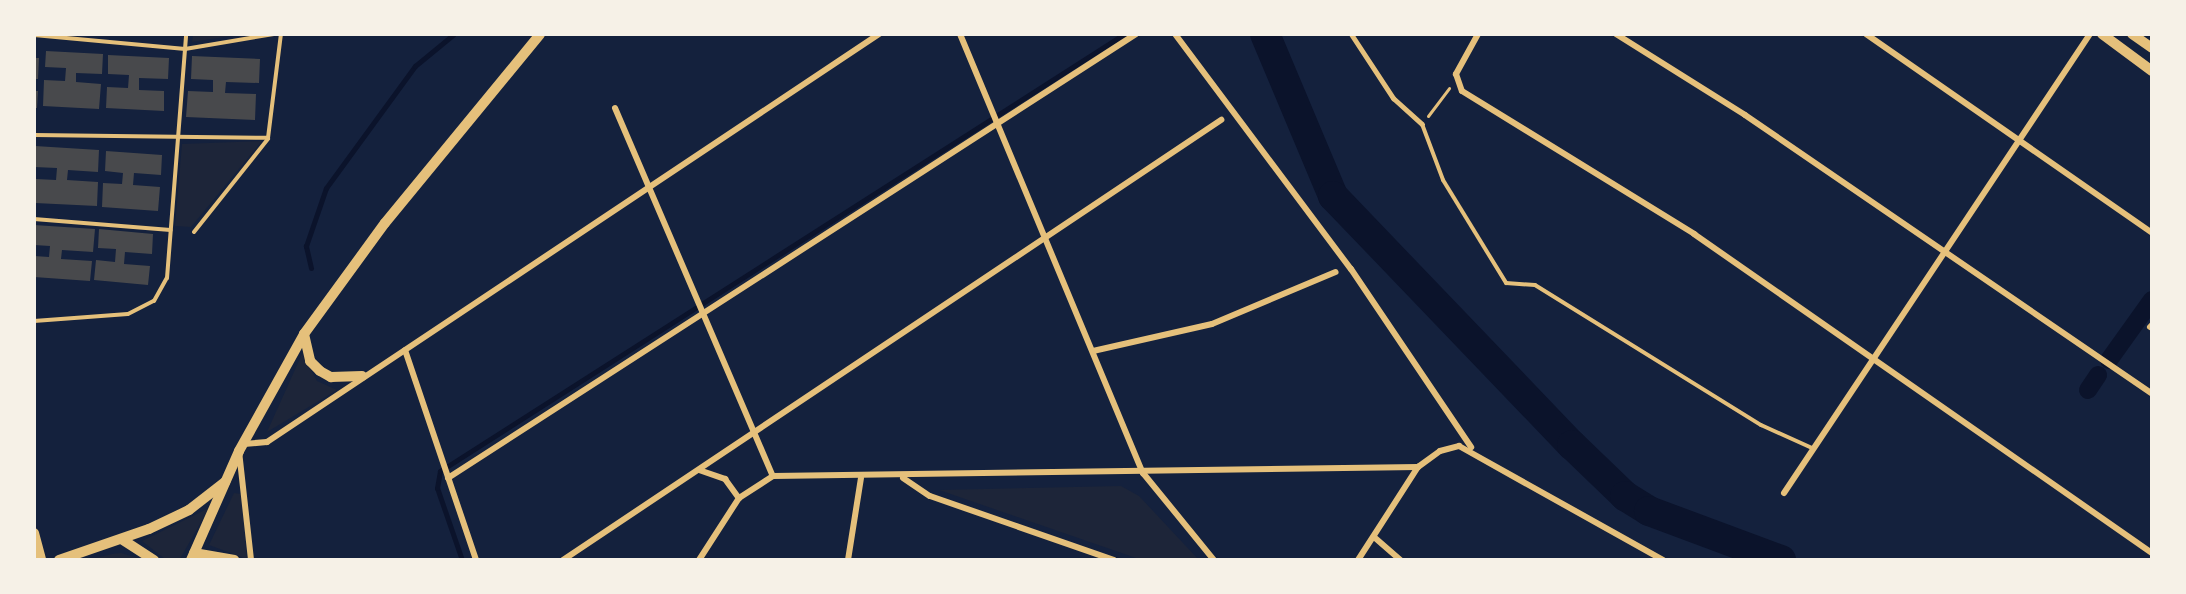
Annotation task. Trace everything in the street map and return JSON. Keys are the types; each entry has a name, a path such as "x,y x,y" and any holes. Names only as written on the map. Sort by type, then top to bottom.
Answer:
{"main road":[{"path":"234,560 225,554 193,556 241,448 304,334 385,223 540,34"},
{"path":"2102,34 2151,70"},
{"path":"2132,34 2151,48"},
{"path":"304,334 310,361 320,371 331,377 362,376"},
{"path":"59,560 123,540 189,510 227,480"},
{"path":"34,532 41,560"},
{"path":"123,540 154,560"}],"street":[{"path":"251,560 241,448 267,442 362,376 405,350 879,34"},
{"path":"960,34 988,110 1041,239 1094,351 1143,473 1214,560"},
{"path":"448,478 703,316 1136,34"},
{"path":"1175,34 1351,269 1471,447 1662,560"},
{"path":"1351,34 1393,98 1422,124"},
{"path":"1478,34 1455,79 1472,98 1694,234 2151,552"},
{"path":"1616,34 1943,248 2151,394"},
{"path":"1866,34 2151,233"},
{"path":"1784,493 1943,248 2090,34"},
{"path":"615,108 695,298 757,434 773,476"},
{"path":"563,560 757,434 1041,239 1221,120"},
{"path":"1094,351 1212,324 1336,272"},
{"path":"405,350 476,560"},
{"path":"1359,560 1418,467 1440,451 1471,447"},
{"path":"699,560 740,498 773,476 902,478 1418,467"},
{"path":"699,470 725,479 740,498"},
{"path":"848,560 861,478"},
{"path":"902,478 930,496 1114,560"},
{"path":"1374,537 1400,560"}],"lane":[{"path":"34,321 128,314 154,301 167,278 186,34"},
{"path":"34,35 185,49 274,34"},
{"path":"194,232 268,138 281,34"},
{"path":"1422,124 1447,188 1506,283 1535,285 1761,425 1812,448"},
{"path":"34,135 178,140 268,138"},
{"path":"34,219 171,230"}],"path":[{"path":"1422,124 1455,79"}],"shaded area":[{"path":"193,34 237,35 192,42"},
{"path":"262,141 191,227 175,226 182,144"},
{"path":"302,354 317,381 337,390 267,432"},
{"path":"1121,486 1139,496 1198,559 1139,559 939,490"},
{"path":"234,493 241,494 247,559 209,545"},
{"path":"209,508 180,559 165,559 142,541"},
{"path":"121,553 141,559 91,559 112,554"}],"building":[{"path":"46,51 103,54 102,74 76,73 76,82 101,84 99,109 43,106 44,80 65,81 66,68 45,67"},
{"path":"108,55 169,58 168,79 139,78 139,90 164,91 164,111 106,108 107,87 128,88 129,75 108,74"},
{"path":"192,56 260,59 259,83 226,82 225,93 256,94 255,120 186,117 188,91 213,92 213,80 191,79"},
{"path":"34,58 39,58 38,79 34,79"},
{"path":"34,91 38,91 37,108 34,108"},
{"path":"35,146 99,150 98,172 68,170 67,180 98,182 97,206 35,203 36,179 56,180 57,168 34,167"},
{"path":"106,151 162,155 161,175 134,173 133,185 160,187 158,211 102,207 103,183 122,184 123,173 105,171"},
{"path":"34,225 95,229 93,252 62,250 61,259 92,261 90,281 34,277 34,256 49,257 50,246 34,245"},
{"path":"99,229 153,234 152,254 125,252 124,264 150,266 148,285 94,280 96,260 115,262 116,249 98,248"}],"waterway":[{"path":"311,268 306,246 326,188 415,66 454,34"},
{"path":"462,560 437,488 440,471 1124,34"},
{"path":"1265,34 1333,196 1572,445 1625,496 1649,511 1781,560"},
{"path":"2109,360 2152,300"},
{"path":"2088,390 2098,375"}]}
